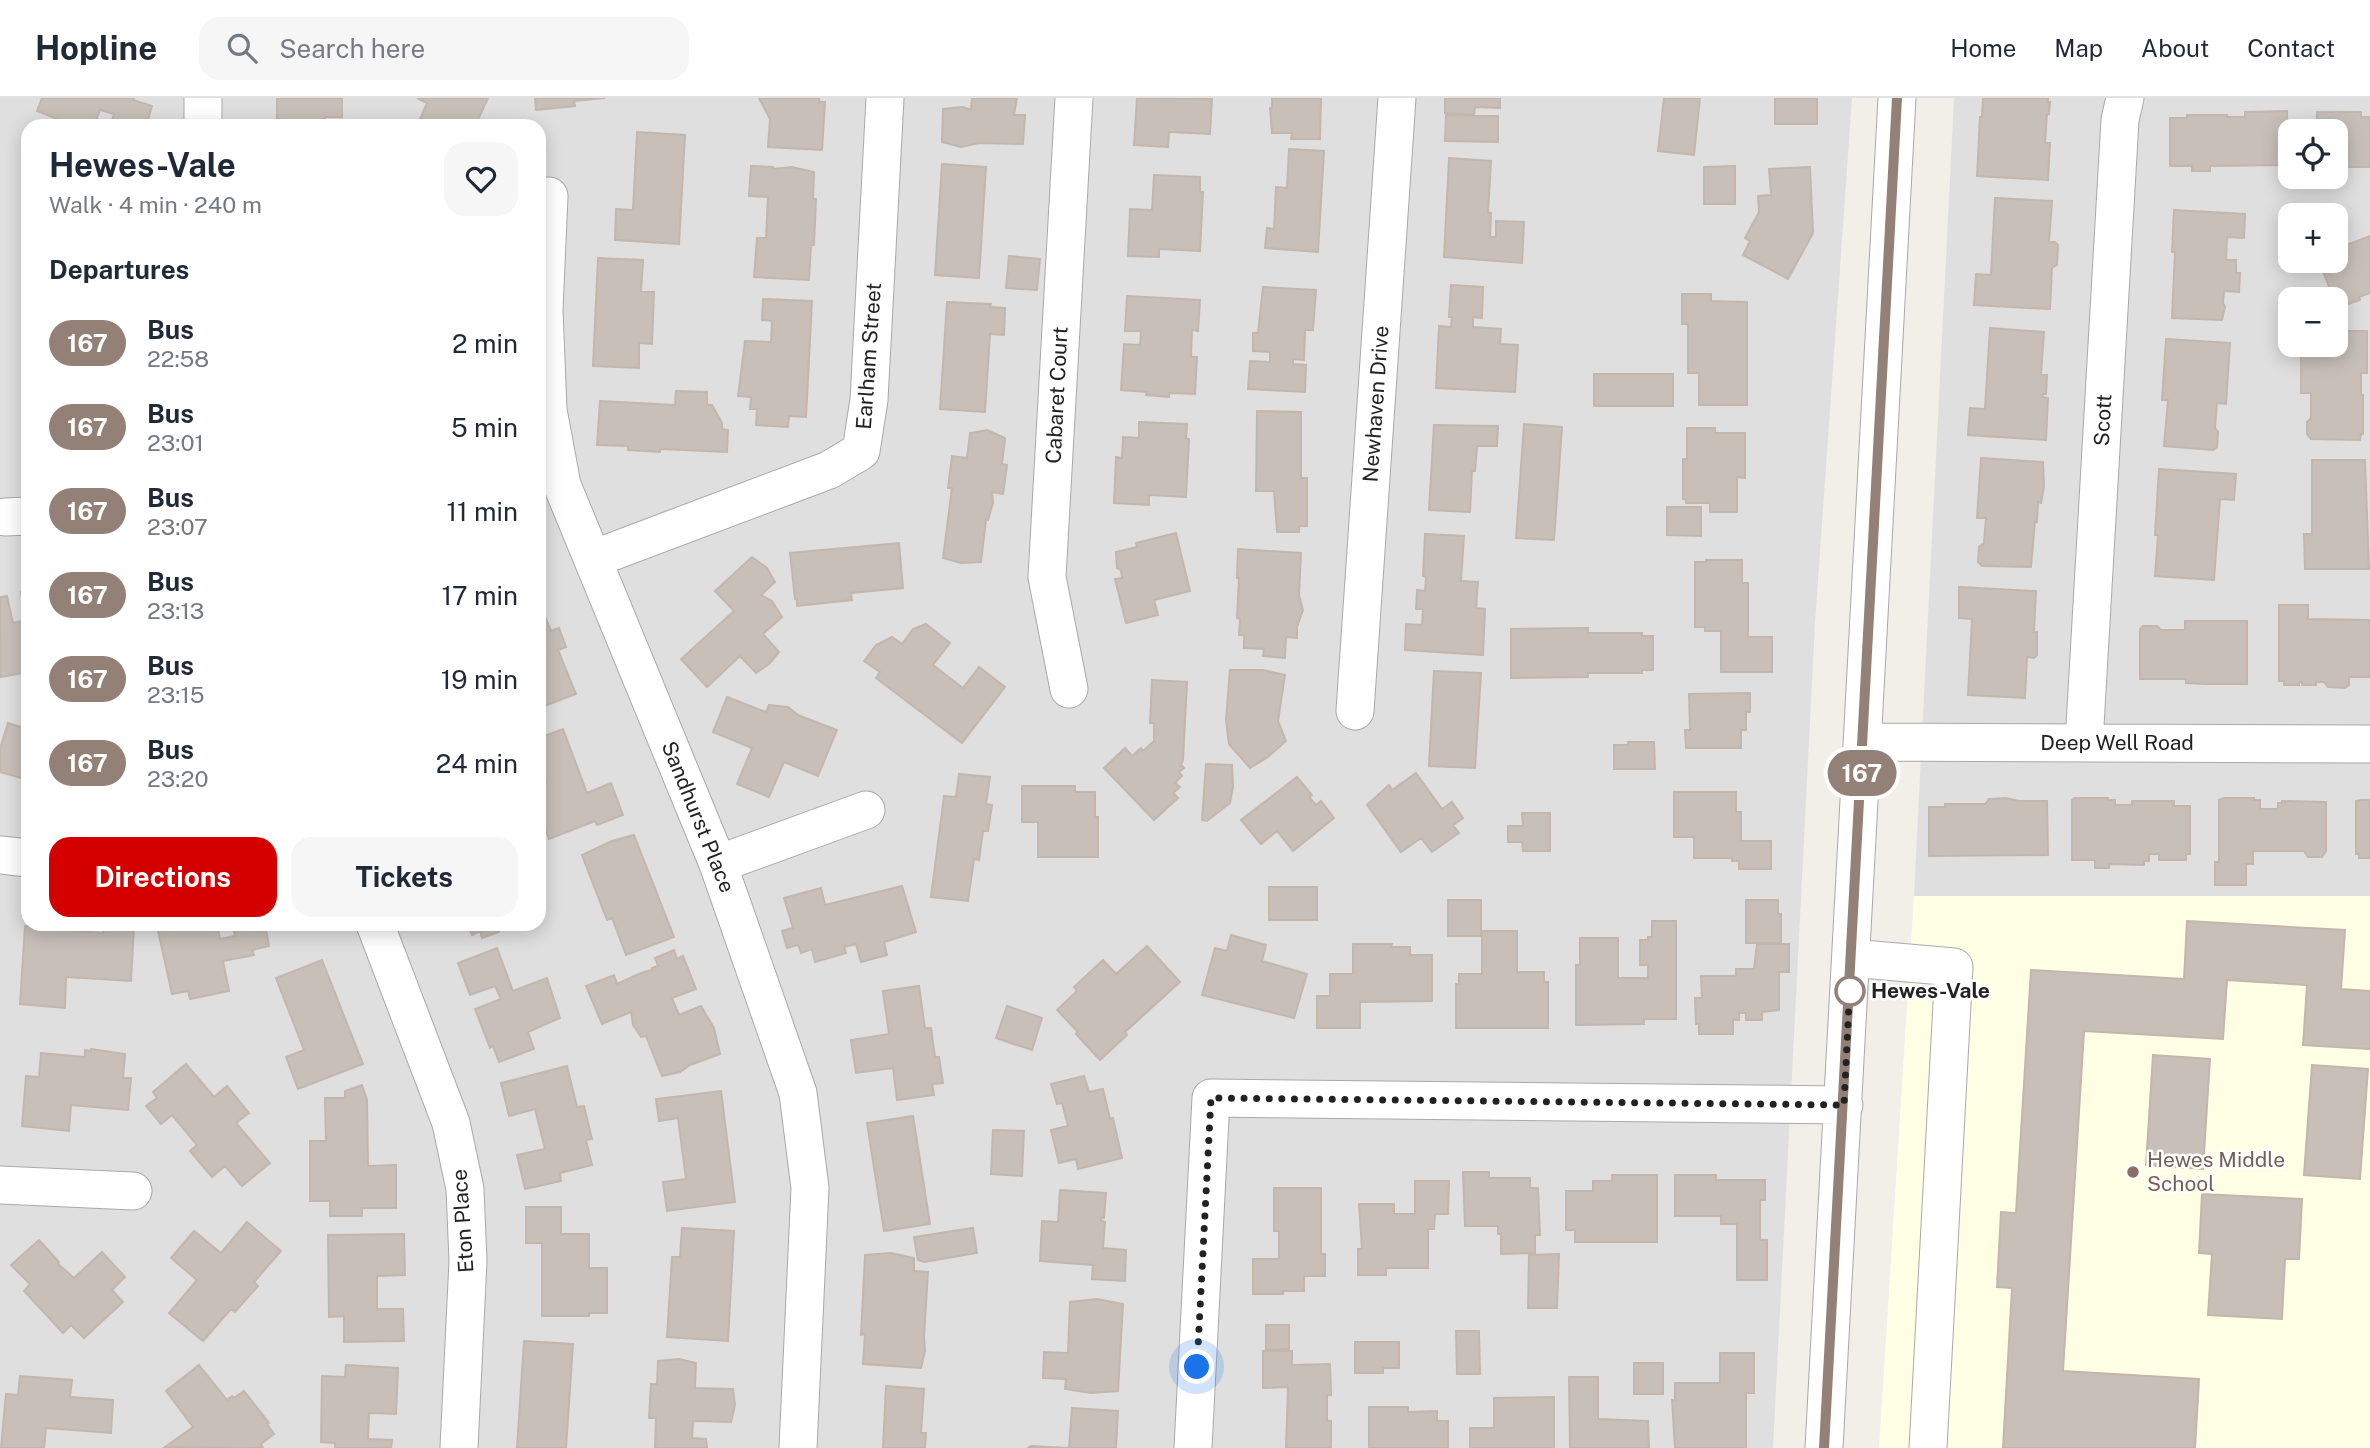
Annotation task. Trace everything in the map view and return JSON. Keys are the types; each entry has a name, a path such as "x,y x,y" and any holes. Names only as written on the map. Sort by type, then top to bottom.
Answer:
{"street":[{"path":"202,119 203,98"},
{"name":"Earlham Street","path":"593,559 829,470 862,451 869,400 885,98"},
{"name":"Cabaret Court","path":"1069,689 1047,577 1074,98"},
{"name":"Newhaven Drive","path":"1355,711 1397,98"},
{"path":"1824,1448 1897,98"},
{"name":"Scott","path":"2084,743 2118,147 2125,98"},
{"name":"Sandhurst Place","path":"546,265 549,197"},
{"name":"Sandhurst Place","path":"546,360 548,410 562,485 718,864 798,1093 810,1188 798,1448"},
{"name":"Deep Well Road","path":"1863,742 2370,744"},
{"path":"718,864 866,810"},
{"path":"0,855 21,857"},
{"name":"Eton Place","path":"378,931 451,1123 465,1189 468,1261 458,1448"},
{"path":"1851,958 1954,967 1928,1448"},
{"path":"1193,1448 1211,1098 1844,1105"},
{"path":"0,1185 133,1191"}],"shaded area":[{"path":"0,98 1852,98 1815,623 1773,1448 0,1448"},
{"path":"1954,98 2370,98 2370,896 1914,896"},
{"name":"Hewes Middle School","path":"1914,896 2370,896 2370,1448 1879,1448"}],"building":[{"path":"42,98 134,98 133,100 152,106 148,119 112,119 114,114 100,110 97,119 57,119 37,111"},
{"path":"277,98 342,98 342,117 277,119"},
{"path":"417,98 488,98 478,119 420,119 427,103"},
{"path":"535,98 605,98 574,101 575,106 536,110"},
{"path":"759,98 819,98 819,102 825,102 822,150 768,147 770,119"},
{"path":"972,98 1017,98 1014,115 1025,115 1023,144 979,143 961,147 942,142 943,109 963,107 971,110"},
{"path":"1137,98 1212,99 1210,134 1169,132 1168,147 1134,145"},
{"path":"1272,98 1321,98 1320,139 1291,139 1292,133 1272,133"},
{"path":"1445,98 1500,98 1500,108 1475,107 1474,115 1445,113"},
{"path":"1664,98 1700,98 1694,155 1658,151"},
{"path":"1775,98 1817,98 1817,124 1775,124"},
{"path":"1983,98 2048,98 2050,102 2045,143 2050,143 2048,180 1977,176"},
{"path":"2287,111 2287,119 2278,119 2278,165 2210,166 2210,171 2192,171 2192,166 2170,166 2170,118 2187,118 2187,115 2245,117 2245,112"},
{"path":"2317,112 2361,112 2361,117 2370,117 2370,167 2348,167 2348,119 2317,119"},
{"path":"1446,115 1498,116 1498,142 1445,141"},
{"path":"637,132 685,135 679,244 615,240 616,209 633,210"},
{"path":"1289,149 1324,151 1318,252 1265,248 1267,228 1274,229 1276,187 1287,188"},
{"path":"1449,158 1491,161 1488,213 1491,213 1490,237 1496,237 1496,221 1524,222 1522,263 1444,257"},
{"path":"942,164 986,167 979,278 935,275"},
{"path":"751,166 773,169 792,167 814,172 814,245 811,245 809,280 754,277 757,238 766,238 768,197 749,196"},
{"path":"1735,166 1735,204 1704,204 1704,167"},
{"path":"1810,167 1813,233 1788,279 1743,255 1750,241 1745,238 1759,212 1758,196 1771,195 1769,169"},
{"path":"1154,175 1200,177 1200,192 1203,192 1200,251 1159,249 1159,257 1128,256 1130,209 1152,210"},
{"path":"1995,198 2052,201 2049,242 2058,245 2057,265 2052,268 2050,309 1974,305 1976,274 1991,275"},
{"path":"2174,210 2245,214 2244,238 2227,237 2226,260 2236,260 2236,273 2240,273 2239,292 2224,291 2222,320 2172,318"},
{"path":"2370,236 2370,293 2348,304 2348,287 2329,287 2324,273 2348,273 2348,244"},
{"path":"1009,256 1040,259 1037,290 1006,288"},
{"path":"598,258 643,260 641,292 654,292 652,344 639,343 639,368 593,366"},
{"path":"1451,285 1483,287 1482,318 1473,317 1473,327 1501,329 1500,344 1518,345 1515,392 1436,388 1439,326 1451,327"},
{"path":"1263,287 1316,290 1313,330 1305,330 1304,360 1293,359 1293,364 1306,365 1305,392 1248,389 1250,361 1270,362 1270,352 1253,351 1253,333 1258,333"},
{"path":"1682,294 1711,294 1711,301 1747,302 1747,405 1699,405 1699,373 1688,373 1688,324 1682,324"},
{"path":"1127,296 1200,300 1198,331 1192,330 1191,357 1197,357 1195,394 1169,393 1169,397 1121,390 1124,344 1140,345 1141,331 1125,331"},
{"path":"763,299 812,301 806,417 789,416 788,427 756,425 757,409 750,409 751,397 738,396 745,341 771,342 772,321 762,320"},
{"path":"947,302 991,304 990,307 1005,308 1004,335 990,334 985,412 940,409"},
{"path":"1990,328 2044,332 2041,375 2047,375 2046,394 2042,397 2048,398 2046,440 1968,435 1970,408 1985,409"},
{"path":"2348,331 2367,331 2367,373 2361,373 2363,434 2360,440 2311,439 2307,434 2307,422 2311,418 2311,393 2301,393 2301,357 2348,357"},
{"path":"2166,339 2230,343 2226,404 2217,403 2217,447 2213,450 2164,446 2168,400 2162,400"},
{"path":"1594,374 1673,374 1673,406 1594,406"},
{"path":"676,391 707,392 707,405 712,405 722,423 722,429 728,430 727,452 660,449 660,452 628,450 628,446 597,445 600,401 675,405"},
{"path":"1257,411 1301,412 1301,478 1307,478 1307,526 1299,526 1299,532 1277,532 1274,491 1256,491"},
{"path":"1139,422 1187,424 1186,439 1189,439 1186,497 1149,495 1149,505 1114,503 1116,457 1122,458 1123,437 1139,438"},
{"path":"1524,424 1562,427 1554,540 1516,538"},
{"path":"1434,425 1498,426 1497,446 1477,446 1475,471 1472,471 1470,512 1429,510"},
{"path":"1687,428 1715,428 1715,433 1745,433 1745,478 1737,477 1737,512 1710,512 1710,503 1686,503 1686,499 1683,499 1683,459 1687,459"},
{"path":"987,430 1005,438 1002,464 1007,465 1003,494 992,492 993,503 986,520 981,562 961,563 943,558 952,488 948,488 952,456 967,458 970,433"},
{"path":"1981,458 2043,462 2044,486 2041,503 2038,502 2031,567 1982,566 1978,562 1979,547 1984,543 1986,518 1977,518"},
{"path":"2312,460 2365,460 2369,569 2305,569 2304,534 2312,534"},
{"path":"2159,469 2236,474 2234,500 2220,499 2214,580 2155,576"},
{"path":"1667,507 1701,507 1701,536 1667,535"},
{"path":"1176,533 1190,591 1154,600 1158,615 1126,623 1115,579 1122,578 1121,570 1117,568 1116,552 1137,547 1136,543"},
{"path":"1425,534 1464,536 1461,581 1478,582 1476,608 1485,609 1483,655 1405,650 1406,624 1422,625 1423,609 1416,609 1417,590 1425,591"},
{"path":"899,543 903,588 851,593 852,600 797,606 790,553"},
{"path":"1238,549 1301,553 1299,595 1303,610 1297,627 1297,638 1286,637 1285,658 1263,656 1264,649 1244,648 1244,635 1239,635 1240,619 1237,618"},
{"path":"752,557 767,568 775,582 761,595 772,601 782,617 763,634 779,652 769,664 756,673 740,656 707,687 681,659 734,611 715,591"},
{"path":"1742,560 1742,583 1748,583 1748,637 1772,637 1772,672 1721,672 1721,631 1705,631 1705,627 1695,627 1695,562"},
{"path":"1959,587 2036,591 2034,632 2037,632 2037,655 2034,658 2027,657 2025,698 1968,695 1972,619 1959,618"},
{"path":"7,596 13,623 21,621 21,673 1,677 0,597"},
{"path":"2279,605 2308,605 2308,619 2370,620 2370,677 2349,677 2349,685 2345,688 2328,687 2324,682 2316,682 2316,685 2302,685 2302,682 2299,682 2299,685 2284,685 2284,681 2279,681"},
{"path":"546,619 551,631 559,628 566,647 558,650 576,694 546,705"},
{"path":"2185,621 2247,621 2247,684 2186,683 2186,679 2140,679 2140,629 2143,626 2157,626 2161,630 2185,630"},
{"path":"926,624 950,643 933,665 963,688 979,667 1005,687 962,743 876,678 880,672 864,661 876,645 892,637 902,644 913,629"},
{"path":"1588,628 1588,633 1642,633 1642,636 1653,636 1653,670 1642,670 1642,673 1588,673 1588,677 1511,678 1511,629"},
{"path":"1230,670 1263,670 1285,675 1278,721 1286,741 1250,768 1229,744 1226,720"},
{"path":"1434,671 1481,673 1475,768 1429,766"},
{"path":"1152,680 1187,682 1181,765 1184,768 1179,772 1182,776 1175,783 1180,787 1173,793 1178,798 1154,820 1104,768 1125,748 1132,756 1154,741 1154,723 1150,723"},
{"path":"1750,693 1750,712 1746,712 1746,730 1741,730 1741,748 1686,748 1685,730 1690,730 1689,694"},
{"path":"727,697 766,712 769,705 788,707 798,715 837,730 818,776 784,762 769,797 737,784 752,748 713,732"},
{"path":"8,723 21,727 21,778 0,772 0,749"},
{"path":"563,729 587,793 611,783 623,815 597,825 595,821 549,839 546,831 546,735"},
{"path":"1628,742 1654,742 1655,769 1614,769 1614,745 1628,745"},
{"path":"1206,764 1232,765 1233,787 1230,803 1207,821 1202,820"},
{"path":"1416,773 1442,809 1452,802 1463,818 1453,825 1459,833 1432,852 1421,838 1401,852 1367,805 1389,785 1392,790"},
{"path":"959,774 990,777 986,804 992,805 988,831 983,831 979,860 974,859 968,901 931,897 944,796 956,797"},
{"path":"1297,777 1312,795 1309,797 1316,805 1321,801 1334,818 1293,851 1277,831 1261,844 1241,820"},
{"path":"1022,786 1075,786 1075,792 1095,792 1098,857 1038,857 1038,822 1022,822"},
{"path":"1674,792 1736,792 1736,812 1741,812 1741,841 1771,841 1771,869 1739,869 1739,861 1732,861 1732,858 1694,858 1694,837 1674,837"},
{"path":"2108,798 2115,800 2115,805 2132,805 2132,801 2174,801 2174,806 2190,806 2190,854 2186,854 2186,860 2159,860 2159,854 2149,854 2149,861 2144,861 2144,865 2109,864 2109,868 2095,868 2095,860 2072,860 2072,800"},
{"path":"2254,798 2260,800 2260,809 2278,809 2278,803 2282,801 2326,802 2326,851 2322,857 2308,857 2304,851 2253,851 2253,864 2246,864 2246,885 2215,885 2215,862 2219,862 2219,800"},
{"path":"1989,799 2047,801 2048,855 1929,856 1929,807 1945,807 1945,804 1985,804"},
{"path":"2370,800 2370,858 2359,858 2359,854 2356,854 2356,801"},
{"path":"1522,813 1550,813 1550,851 1523,851 1522,842 1508,842 1508,826 1523,826"},
{"path":"634,835 674,937 626,955 612,918 607,920 582,855 612,841"},
{"path":"902,886 916,932 884,942 887,955 861,962 856,944 844,947 846,953 815,962 812,949 801,953 798,945 787,948 782,931 793,928 784,898 821,888 825,905"},
{"path":"1269,887 1317,887 1317,920 1269,920"},
{"path":"1448,900 1481,900 1481,936 1448,936"},
{"path":"1746,900 1778,900 1781,943 1746,943"},
{"path":"1652,921 1676,921 1676,1019 1644,1019 1644,1024 1576,1025 1576,965 1580,965 1580,938 1618,938 1618,978 1648,978 1648,965 1640,965 1640,940 1652,937"},
{"path":"2187,921 2345,930 2341,989 2370,991 2370,1049 2303,1045 2307,985 2227,980 2223,1039 2084,1031 2063,1371 2199,1379 2195,1448 2003,1448 2012,1288 1997,1287 2001,1212 2016,1213 2031,970 2184,979"},
{"path":"25,931 134,931 131,981 66,977 65,1008 20,1004"},
{"path":"158,931 218,931 220,939 235,936 234,931 266,931 269,946 252,950 254,955 223,961 229,991 190,999 188,991 172,994"},
{"path":"480,931 499,931 499,932 482,938"},
{"path":"1482,931 1517,931 1517,972 1544,972 1544,982 1548,982 1548,1028 1456,1028 1456,984 1459,984 1459,974 1482,974"},
{"path":"1231,935 1266,945 1262,961 1307,974 1294,1018 1202,995 1215,948 1227,951"},
{"path":"1353,944 1392,944 1391,947 1410,947 1410,955 1432,955 1432,1001 1360,1002 1360,1028 1317,1028 1317,996 1330,996 1330,974 1353,974"},
{"path":"1757,944 1789,944 1789,972 1779,972 1779,1010 1762,1012 1762,1020 1746,1020 1746,1013 1739,1013 1739,1020 1733,1020 1733,1034 1699,1034 1695,998 1702,998 1701,976 1736,976 1736,969 1754,969"},
{"path":"1147,946 1180,982 1125,1032 1127,1035 1100,1060 1057,1010 1077,991 1074,987 1103,960 1116,974"},
{"path":"497,948 513,991 547,978 560,1018 528,1032 534,1049 499,1062 493,1046 490,1048 475,1009 501,999 495,986 470,995 458,963"},
{"path":"674,950 677,959 683,956 696,989 672,998 679,1015 701,1006 714,1028 720,1054 690,1065 680,1072 662,1076 646,1036 641,1037 633,1025 631,1012 602,1024 586,986 614,975 617,984 652,970 658,966 655,958"},
{"path":"322,960 363,1064 298,1089 286,1057 304,1050 276,978"},
{"path":"919,986 925,1028 931,1028 935,1057 939,1057 943,1083 932,1084 934,1095 897,1100 893,1068 856,1073 851,1040 889,1034 883,991"},
{"path":"1007,1006 1042,1018 1032,1050 996,1038"},
{"path":"85,1050 125,1054 123,1078 131,1078 128,1110 71,1105 69,1131 22,1126 26,1076 39,1077 41,1053 85,1057"},
{"path":"2153,1055 2210,1059 2203,1169 2146,1165"},
{"path":"186,1064 214,1097 227,1086 249,1113 236,1123 270,1163 242,1186 225,1166 212,1177 190,1151 197,1145 172,1115 161,1124 146,1106 157,1098 153,1092"},
{"path":"2312,1065 2368,1069 2360,1179 2304,1175"},
{"path":"567,1066 577,1107 584,1106 592,1139 586,1140 592,1165 560,1173 561,1181 525,1189 517,1155 545,1149 535,1109 509,1116 501,1083"},
{"path":"1084,1076 1089,1092 1103,1089 1122,1158 1078,1169 1076,1159 1059,1163 1051,1130 1068,1126 1062,1103 1057,1104 1051,1084"},
{"path":"362,1085 367,1100 368,1166 396,1165 396,1208 362,1208 362,1216 330,1216 330,1201 310,1201 310,1141 326,1141 325,1098 345,1098 345,1091"},
{"path":"721,1091 735,1202 667,1211 663,1182 686,1179 678,1118 659,1121 656,1099"},
{"path":"913,1116 930,1224 884,1231 867,1123"},
{"path":"993,1130 1024,1131 1022,1176 991,1174"},
{"path":"1463,1172 1489,1172 1489,1178 1530,1178 1530,1188 1538,1188 1540,1235 1535,1235 1535,1253 1501,1254 1501,1234 1498,1234 1498,1226 1465,1226"},
{"path":"1612,1175 1657,1175 1657,1242 1575,1242 1575,1230 1566,1230 1566,1191 1593,1191 1593,1181 1612,1181"},
{"path":"1675,1175 1716,1175 1716,1180 1765,1180 1765,1200 1760,1200 1760,1240 1767,1240 1767,1280 1737,1280 1737,1224 1721,1224 1721,1216 1675,1216"},
{"path":"1415,1181 1449,1181 1448,1214 1435,1214 1434,1229 1428,1229 1428,1268 1386,1268 1386,1275 1358,1275 1358,1249 1362,1249 1359,1204 1394,1204 1394,1214 1415,1214"},
{"path":"1274,1188 1321,1188 1321,1254 1325,1254 1325,1276 1304,1276 1304,1291 1253,1294 1253,1259 1279,1259 1279,1231 1274,1231"},
{"path":"1060,1190 1106,1193 1104,1218 1101,1218 1101,1221 1105,1222 1103,1248 1126,1250 1125,1281 1092,1279 1093,1265 1040,1261 1042,1221 1058,1222"},
{"path":"2202,1194 2302,1199 2299,1259 2285,1259 2282,1319 2208,1315 2212,1254 2199,1253"},
{"path":"526,1207 561,1207 561,1234 589,1234 589,1268 607,1268 607,1313 589,1313 589,1316 542,1316 542,1243 526,1243"},
{"path":"247,1222 281,1251 254,1282 258,1286 235,1312 231,1309 203,1341 169,1313 197,1280 171,1258 194,1231 221,1253"},
{"path":"682,1228 734,1231 728,1341 667,1337 672,1257 680,1257"},
{"path":"973,1228 977,1253 924,1262 918,1260 914,1237"},
{"path":"404,1234 405,1275 377,1276 377,1309 403,1309 404,1341 344,1342 344,1316 329,1317 328,1235"},
{"path":"39,1240 58,1264 74,1278 102,1252 125,1277 112,1290 123,1302 84,1338 71,1325 63,1333 24,1291 30,1284 11,1265"},
{"path":"891,1253 914,1258 914,1271 928,1272 925,1351 921,1368 863,1364 865,1334 861,1335 865,1255"},
{"path":"1559,1254 1557,1308 1528,1308 1529,1255"},
{"path":"1097,1299 1123,1304 1118,1391 1091,1393 1065,1389 1066,1379 1043,1378 1044,1352 1068,1353 1070,1302"},
{"path":"1266,1325 1289,1325 1289,1349 1266,1350"},
{"path":"1456,1331 1479,1331 1480,1374 1457,1374"},
{"path":"524,1341 573,1344 566,1448 517,1448"},
{"path":"1355,1342 1399,1342 1399,1368 1383,1368 1383,1373 1355,1373"},
{"path":"1263,1351 1292,1351 1292,1365 1330,1364 1331,1395 1327,1395 1327,1421 1331,1421 1331,1448 1286,1448 1288,1387 1263,1388"},
{"path":"1720,1353 1754,1353 1754,1393 1746,1393 1746,1448 1675,1448 1672,1400 1675,1400 1675,1383 1720,1383"},
{"path":"679,1359 696,1363 695,1388 733,1389 735,1405 731,1422 693,1421 692,1438 706,1439 707,1448 655,1448 656,1418 649,1418 651,1384 657,1384 658,1361"},
{"path":"1634,1363 1663,1363 1663,1394 1634,1394"},
{"path":"199,1365 227,1400 244,1391 269,1423 267,1424 274,1434 261,1444 263,1448 165,1447 193,1427 166,1391"},
{"path":"346,1365 398,1368 396,1414 369,1413 368,1439 392,1440 391,1448 335,1448 335,1443 321,1442 322,1376 345,1377"},
{"path":"20,1376 72,1380 70,1397 113,1400 111,1433 46,1428 44,1448 1,1448 6,1394 18,1395"},
{"path":"1569,1377 1598,1377 1598,1419 1648,1421 1649,1448 1570,1448"},
{"path":"886,1386 924,1389 921,1433 926,1433 925,1448 883,1448"},
{"path":"1554,1397 1554,1448 1470,1448 1470,1428 1494,1428 1494,1398"},
{"path":"1369,1407 1408,1407 1408,1412 1437,1411 1437,1421 1448,1421 1448,1448 1369,1448"},
{"path":"1072,1408 1118,1411 1116,1448 1069,1448"},
{"path":"1031,1446 1069,1448 1028,1448"}],"bus line":[{"name":"167","path":"1824,1448 1897,98"}],"place":[{"name":"Hewes-Vale","path":"1850,991"},
{"name":"Hewes Middle School","path":"2133,1172"}],"route":[{"path":"1197,1367 1211,1098 1844,1105 1850,983 1850,991"}]}
